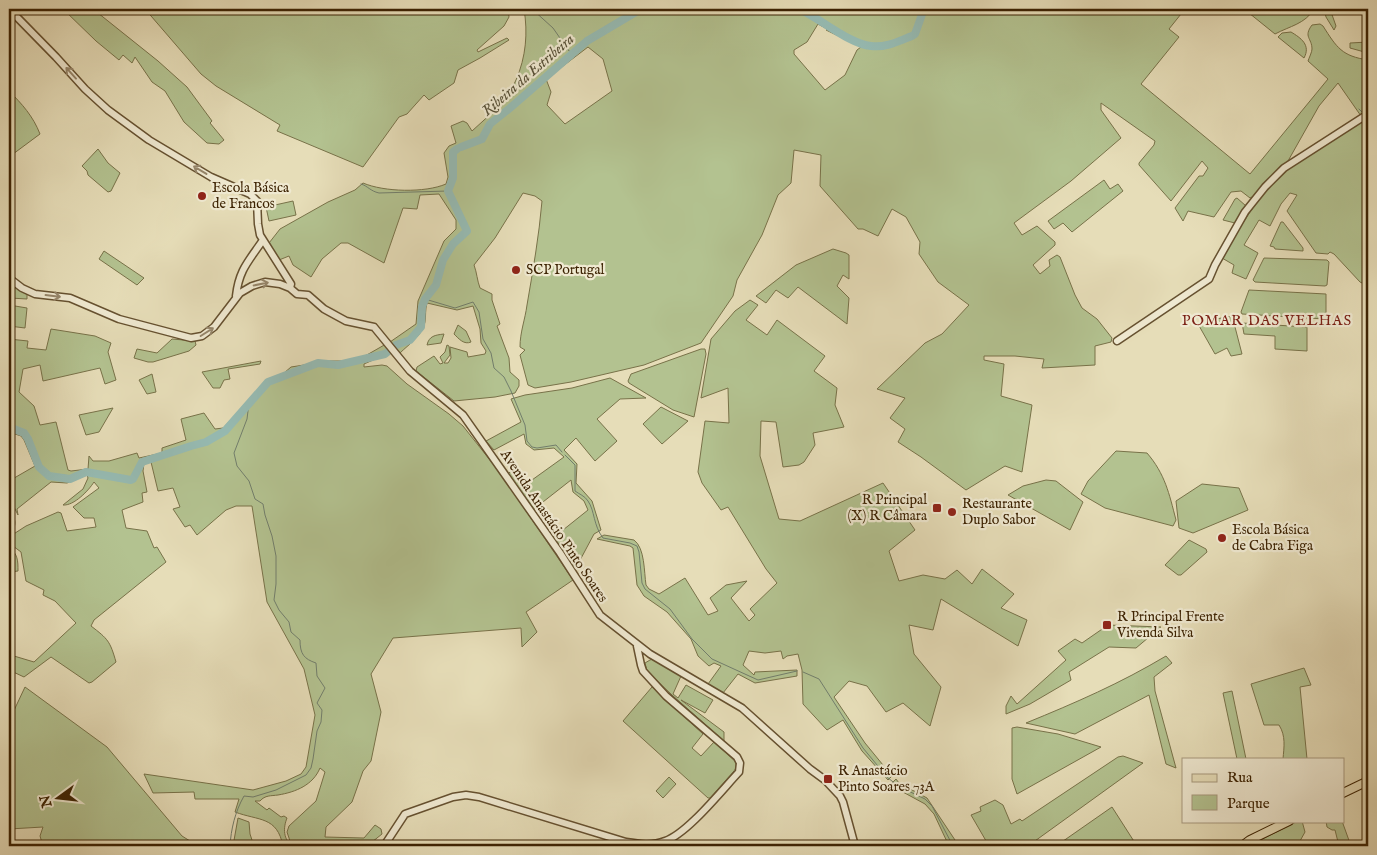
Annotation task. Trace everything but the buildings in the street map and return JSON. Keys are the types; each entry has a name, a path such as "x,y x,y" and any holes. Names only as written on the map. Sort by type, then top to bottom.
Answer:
{"main road":[{"path":"1344,793 1368,781"},
{"path":"1242,846 1250,840 1287,822"}],"street":[{"path":"9,9 85,89 108,110 149,140 211,177 250,194 257,201 258,224 263,240 291,286"},
{"path":"1117,340 1209,279 1245,212 1265,186 1284,168 1368,114"},
{"path":"236,298 238,281 242,271 263,240"},
{"path":"9,278 22,288 35,294 70,298 119,319 191,338 202,336 214,327 245,289 260,283 272,282 291,286"},
{"name":"Avenida Anastácio Pinto Soares","path":"291,286 297,294 308,295 324,309 346,321 374,327 410,371 465,417 535,516 596,610 637,645 645,655"},
{"path":"384,846 404,814 447,798 459,796 472,796 568,823 626,842 648,845 664,842 678,835 740,769 740,762 737,757 666,696 643,670 645,655 742,708 810,769 825,780 843,802 856,846"}],"green space":[{"path":"63,9 93,9 158,61 187,87 212,121 210,123 224,140 219,144 207,143 184,122 165,91 152,82 135,57 132,63 123,55 119,60"},
{"path":"145,9 508,9 509,17 504,26 477,50 478,52 507,38 509,40 458,70 454,83 429,100 424,95 407,114 399,117 363,167 277,131 280,125 216,86 201,74"},
{"path":"524,9 1185,9 1169,29 1179,37 1141,84 1250,174 1328,79 1308,61 1312,45 1308,32 1312,25 1320,24 1323,26 1341,50 1352,56 1368,60 1368,110 1361,116 1338,83 1319,106 1288,161 1252,197 1250,198 1241,191 1231,192 1214,217 1188,211 1183,221 1175,208 1199,176 1203,176 1208,168 1202,161 1171,201 1139,165 1155,141 1101,103 1101,110 1121,138 1071,181 1014,223 1022,235 1037,226 1055,242 1055,245 1033,265 1040,274 1050,266 1049,260 1057,255 1060,257 1082,308 1097,319 1112,338 1111,342 1095,346 1095,365 1042,368 1044,359 1015,356 984,356 984,360 1004,364 1001,396 1032,405 1022,472 1005,466 966,490 898,442 905,429 890,418 905,398 877,389 925,343 942,334 969,305 938,282 919,254 920,242 906,217 892,209 878,236 863,229 858,229 820,186 821,155 794,150 791,183 778,195 762,235 737,280 733,296 701,343 644,365 571,382 535,388 528,385 520,355 525,350 520,347 536,253 542,201 535,196 523,193 495,238 474,265 480,288 492,294 492,300 500,324 497,326 509,358 510,372 519,380 519,386 515,393 495,397 454,401 416,371 417,367 434,356 440,364 443,363 440,357 445,352 447,345 449,346 450,355 444,363 448,363 451,358 450,347 467,352 468,357 485,354 486,351 481,343 480,329 473,306 457,310 427,303 424,327 415,339 400,353 390,342 416,324 418,301 444,241 456,229 456,220 439,194 420,195 417,209 403,208 384,263 348,243 341,243 322,259 311,277 293,265 289,256 279,260 269,243 280,229 328,202 355,190 363,183 393,190 427,189 446,184 448,177 444,153 449,146 456,143 451,126 463,121 467,123 472,131 505,101 515,83 522,63 526,36","holes":["818,24 826,30 861,47 857,50 845,75 825,90 794,54 794,50 807,42","588,47 603,59 612,91 565,124 547,105 551,92 546,79"]},
{"path":"1244,9 1314,9 1302,21 1275,34"},
{"path":"1324,9 1330,9 1336,26 1334,30 1326,17"},
{"path":"1291,32 1301,39 1306,46 1304,58 1278,37 1282,33"},
{"path":"1368,42 1368,53 1350,48 1350,43"},
{"path":"9,91 27,111 40,134 9,157"},
{"path":"1368,118 1368,286 1360,282 1334,254 1330,252 1328,254 1316,253 1287,211 1297,195 1290,193 1281,204 1270,226 1259,220 1244,245 1258,253 1246,279 1232,273 1234,265 1222,258 1251,211 1267,190 1286,171 1306,156"},
{"path":"98,149 108,163 120,173 111,191 108,192 88,175 82,166"},
{"path":"1104,180 1110,189 1118,184 1123,191 1072,232 1063,223 1054,229 1048,221"},
{"path":"1237,198 1246,206 1235,223 1223,220 1235,199"},
{"path":"293,201 296,215 269,221 266,207"},
{"path":"1281,222 1283,222 1303,248 1303,251 1275,249 1270,246"},
{"path":"833,249 849,255 849,279 843,275 837,286 849,298 847,324 798,287 788,298 776,290 766,303 756,296 796,265"},
{"path":"104,251 144,278 137,285 99,259"},
{"path":"1264,258 1327,260 1329,262 1327,285 1255,282 1253,280"},
{"path":"9,281 27,294 27,299 10,298 9,305"},
{"path":"1249,290 1326,294 1326,317 1325,319 1242,314 1241,312"},
{"path":"750,300 758,305 746,320 767,335 777,320 825,356 814,371 837,388 835,405 844,427 813,433 815,445 804,462 799,465 783,467 776,422 761,421 760,456 779,519 800,521 883,483 915,530 889,551 899,581 923,575 945,579 957,570 972,584 982,569 1014,594 1001,608 1027,620 1018,646 941,599 933,630 909,625 914,654 941,687 930,726 903,703 886,712 867,686 849,681 834,697 865,743 892,776 888,780 862,751 843,720 827,730 803,704 802,670 798,654 787,656 783,659 781,651 765,653 749,651 743,665 754,675 755,672 797,670 797,676 755,683 738,674 723,693 708,684 721,666 714,663 709,666 698,656 691,639 667,612 644,596 637,585 633,548 597,539 604,535 634,540 642,554 646,585 649,589 659,594 685,578 708,615 718,611 710,598 726,585 747,581 731,598 749,621 755,615 750,609 777,583 766,569 728,507 721,510 702,483 698,472 705,421 729,423 728,388 701,398 711,339 735,311"},
{"path":"9,305 27,308 25,328 9,326"},
{"path":"1233,316 1242,354 1231,356 1227,348 1215,354 1198,324 1216,322 1216,319"},
{"path":"1242,323 1307,327 1307,351 1275,349 1275,336 1244,334"},
{"path":"458,325 466,331 471,342 464,342 454,334"},
{"path":"51,329 95,336 111,343 108,352 116,380 105,384 100,368 43,381 40,365 23,369 19,392 34,406 40,425 56,422 68,470 71,471 88,469 89,456 93,461 109,461 137,453 139,458 162,453 162,448 186,440 181,419 204,413 215,429 223,428 265,384 264,382 284,373 291,367 330,361 351,361 365,356 386,344 391,352 364,364 364,367 387,366 407,384 463,426 501,474 573,580 526,612 537,632 522,647 521,628 393,638 371,674 381,712 371,761 363,771 352,802 326,827 325,837 364,838 375,825 381,829 382,834 372,842 364,846 300,846 290,841 287,832 289,826 316,801 325,772 320,768 313,779 303,787 255,801 267,810 269,808 281,817 287,818 285,834 287,840 293,846 283,846 280,836 272,824 235,812 239,799 195,799 194,792 153,793 144,774 253,790 286,781 301,774 306,767 315,715 304,669 267,602 252,506 236,506 226,510 197,535 190,525 185,527 173,509 180,507 173,488 158,491 151,462 144,463 143,471 147,492 142,493 143,502 122,510 126,528 147,531 154,548 157,547 166,562 94,620 91,626 108,641 116,662 89,683 51,657 24,677 9,670 9,652 14,656 34,662 76,623 55,601 43,595 44,590 26,581 21,552 9,543 9,537 26,526 58,512 61,513 67,531 96,527 94,518 84,518 73,507 99,488 94,482 85,493 72,503 63,505 83,489 88,478 87,475 67,483 51,482 17,509 18,515 9,497 9,481 35,466 21,436 9,432 9,339 28,341 27,348 46,350"},
{"path":"444,334 441,343 427,345 433,336"},
{"path":"172,339 195,341 196,345 189,351 153,362 134,358 137,349 157,353"},
{"path":"705,349 706,354 694,417 673,410 628,381 631,374"},
{"path":"261,361 260,364 228,369 230,379 224,380 220,388 213,388 202,372"},
{"path":"152,374 156,392 147,394 139,380"},
{"path":"610,378 646,398 620,399 597,419 617,441 595,461 576,438 564,450 577,464 576,483 592,501 601,530 594,534 578,564 572,566 553,538 588,510 584,501 573,492 571,480 534,509 508,474 511,471 525,485 564,457 554,448 534,450 526,444 524,434 494,450 486,441 521,422 511,399 572,388"},
{"path":"661,407 688,421 662,444 643,424"},
{"path":"113,408 99,432 86,435 79,415"},
{"path":"1116,451 1147,453 1162,476 1168,492 1176,520 1173,526 1105,508 1081,494 1088,481"},
{"path":"1046,480 1056,481 1083,502 1070,530 1008,495 1023,486"},
{"path":"1202,484 1239,488 1248,510 1193,533 1179,528 1176,501"},
{"path":"9,505 15,524 9,533"},
{"path":"1189,540 1206,549 1207,552 1181,575 1178,575 1165,565"},
{"path":"9,547 17,558 18,571 10,572"},
{"path":"1108,625 1161,627 1136,648 1109,647 1069,672 1071,680 1030,704 1006,714 1006,706 1011,696 1017,704 1066,660 1058,651 1075,639 1082,643"},
{"path":"1166,656 1172,663 1154,677 1155,691 1176,768 1166,764 1149,695 1075,734 1026,723 1098,692"},
{"path":"653,659 681,676 673,694 678,698 686,685 713,700 705,713 681,700 724,732 724,741 647,671 645,663"},
{"path":"1304,668 1311,685 1300,687 1307,758 1283,758 1283,733 1279,725 1264,725 1251,684"},
{"path":"25,687 107,747 182,836 198,846 109,846 108,844 104,846 43,846 40,836 43,827 9,829 9,721"},
{"path":"652,687 703,734 692,748 701,756 714,742 736,762 734,771 710,798 623,721"},
{"path":"1232,691 1246,758 1237,758 1223,693"},
{"path":"1017,727 1058,734 1101,747 1017,794 1012,779 1012,728"},
{"path":"1123,756 1143,763 1028,846 989,846 971,815 981,811 980,807 995,800 1003,805 1011,824 1020,819 1022,821 1118,757"},
{"path":"669,777 676,784 663,798 656,791"},
{"path":"896,779 899,783 927,798 959,846 949,846 934,814 925,804 890,785"},
{"path":"1112,807 1137,846 1056,846"},
{"path":"238,818 249,822 254,846 233,846"},
{"path":"1296,822 1302,822 1305,832 1300,841 1292,846 1249,846"},
{"path":"1326,822 1342,822 1351,846 1339,846 1335,830 1327,827"}],"waterway":[{"path":"532,9 553,28 569,51 573,53"},
{"name":"Ribeira da Estribeira","path":"461,147 482,139 490,124 587,41 641,9"},
{"name":"Ribeira da Estribeira","path":"799,9 853,41 871,46 892,44 915,34 924,9"},
{"path":"1359,109 1363,113"},
{"name":"Ribeira da Estribeira","path":"9,427 24,433 39,467 49,476 70,479 86,472 131,480 142,462 206,442 225,431 268,382 318,363 338,365 385,354 396,345 410,340 421,327 422,307 425,299 436,285 443,260 453,244 467,231 448,191 453,178 453,152 457,149"},
{"path":"361,184 379,193 448,191"},
{"path":"425,299 455,308 473,302 479,312 483,339 491,353 494,368 504,377 511,391 525,425 527,441 532,447 537,448 556,445 562,452"},
{"path":"230,846 234,821 244,796 253,797 276,790 306,775 311,768 317,731 321,722 322,710 317,703 325,688 317,676 316,663 308,660 304,655 300,640 291,632 289,622 279,610 274,600 276,556 272,536 263,504 255,499 249,481 237,466 234,453 247,419 249,403"},
{"path":"565,455 575,465 575,491 584,496 588,501 597,528 603,538 637,546 642,583 645,589 670,609 692,639 712,659 758,680 797,671"},
{"path":"803,672 819,679 863,748 887,777 898,786 925,799 932,806 953,846"}],"place":[{"name":"Escola Básica de Francos","path":"202,196"},
{"name":"SCP Portugal","path":"516,270"},
{"name":"R Principal (X) R Câmara","path":"937,508"},
{"name":"Restaurante Duplo Sabor","path":"952,512"},
{"name":"Escola Básica de Cabra Figa","path":"1222,538"},
{"name":"R Principal Frente Vivenda Silva","path":"1107,625"},
{"name":"R Anastácio Pinto Soares 73A","path":"828,779"}],"district":[{"name":"POMAR DAS VELHAS","path":"1267,320"}]}
